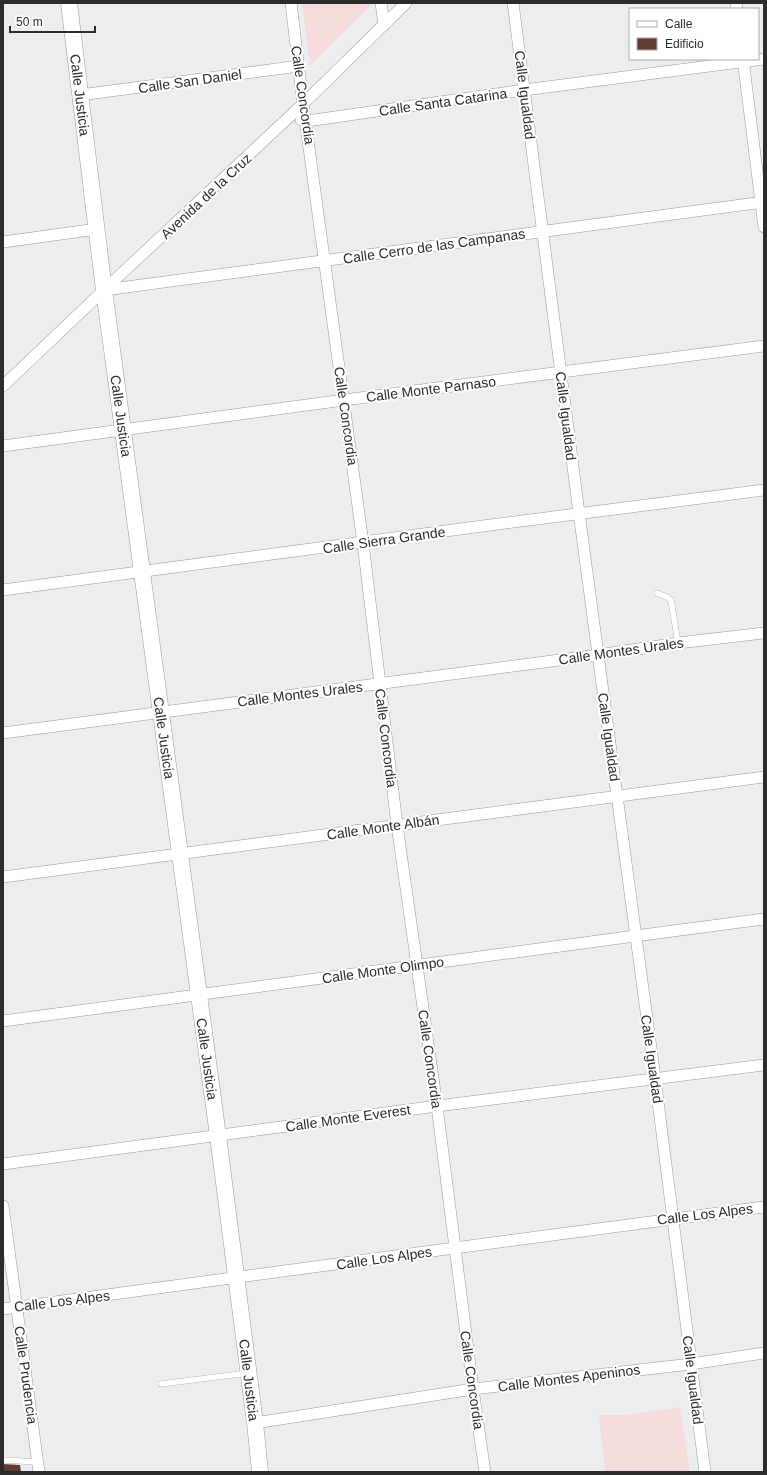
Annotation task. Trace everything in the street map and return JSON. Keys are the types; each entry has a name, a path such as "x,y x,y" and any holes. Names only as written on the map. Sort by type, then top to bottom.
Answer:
{"street":[{"name":"Calle Justicia","path":"69,3 104,290 218,1136 260,1472"},
{"name":"Calle Concordia","path":"291,3 303,104 363,543 397,825 437,1106 485,1472"},
{"path":"381,3 384,25"},
{"name":"Avenida de la Cruz","path":"3,386 303,104 406,3"},
{"name":"Calle Igualdad","path":"513,3 705,1472"},
{"name":"Calle Santa Catarina","path":"288,118 306,121 524,90 743,61 764,60"},
{"path":"743,61 764,227"},
{"name":"Calle San Daniel","path":"80,95 299,66"},
{"name":"Calle Cerro de las Campanas","path":"104,290 762,202"},
{"path":"3,242 97,229"},
{"name":"Calle Monte Parnaso","path":"3,446 764,346"},
{"name":"Calle Sierra Grande","path":"3,590 579,513 764,490"},
{"name":"Calle Montes Urales","path":"3,733 380,684 678,643 764,633"},
{"name":"Calle Monte Albán","path":"3,877 764,777"},
{"name":"Calle Monte Olimpo","path":"3,1021 764,919"},
{"name":"Calle Monte Everest","path":"3,1164 437,1106 764,1065"},
{"name":"Calle Prudencia","path":"3,1206 38,1467"},
{"name":"Calle Los Alpes","path":"3,1309 236,1279 764,1207"},
{"name":"Calle Montes Apeninos","path":"255,1423 473,1389 691,1364 764,1353"}],"lane":[{"path":"657,593 671,600 678,643"},
{"path":"161,1384 248,1373"},
{"path":"3,1460 38,1467"}],"shaded area":[{"path":"302,3 371,3 371,5 310,65"},
{"path":"680,1407 690,1472 605,1472 599,1415 627,1415"}],"building":[{"path":"3,1464 20,1465 21,1472 3,1472"}]}
